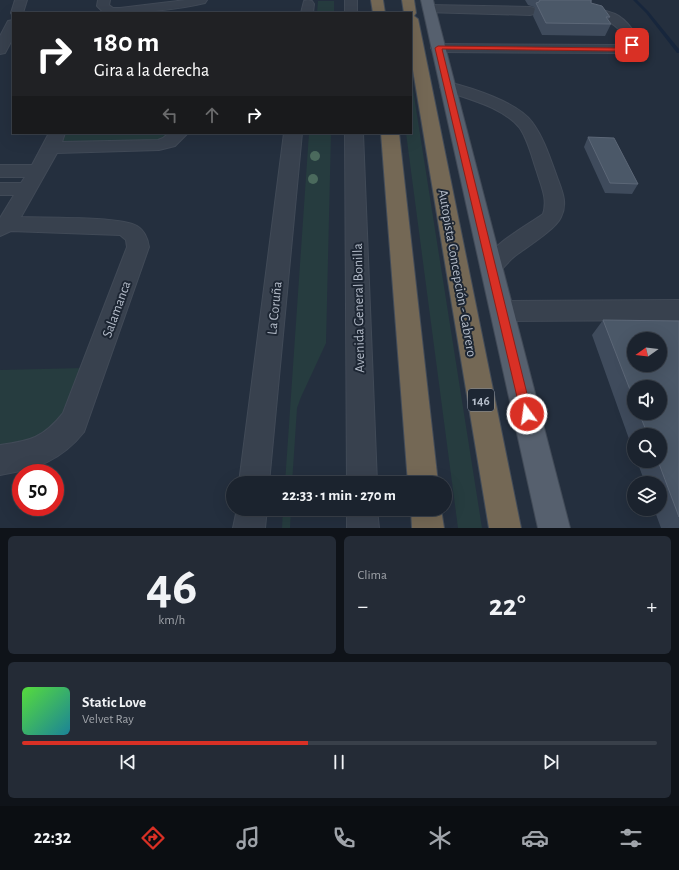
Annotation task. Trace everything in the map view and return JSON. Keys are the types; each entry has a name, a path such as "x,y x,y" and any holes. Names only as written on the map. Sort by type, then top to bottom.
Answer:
{"highway":[{"path":"377,0 379,12"},
{"path":"408,0 410,12"},
{"name":"Autopista Concepción - Cabrero","path":"412,23 505,528"},
{"path":"390,134 422,476"},
{"path":"427,516 428,528"}],"main road":[{"path":"428,5 554,528"}],"street":[{"path":"17,12 21,0"},
{"path":"104,0 103,6 106,10 120,12 181,5 201,0"},
{"path":"351,0 351,12"},
{"path":"428,5 530,11"},
{"path":"438,48 614,49 625,48 632,45 632,39 618,20 593,12"},
{"path":"0,50 12,26"},
{"path":"448,87 506,110 524,123 531,133 556,203 551,218 505,252 491,266"},
{"name":"Salamanca","path":"4,226 28,189 54,141 159,145 169,142 178,134"},
{"name":"La Coruña","path":"255,476 293,134"},
{"name":"Avenida General Bonilla","path":"354,134 362,476"},
{"path":"0,171 38,171"},
{"path":"0,189 28,189"},
{"name":"Salamanca","path":"0,460 31,455 48,448 58,441 74,422 138,246 136,236 132,232 120,228 4,226"},
{"path":"502,311 679,310"},
{"path":"249,528 251,516"},
{"path":"362,516 363,528"}],"green space":[{"path":"318,1 334,1 334,12 317,12"},
{"path":"412,83 482,528 458,528 406,134 412,134"},
{"path":"63,134 172,134 165,140 66,143 61,140"},
{"path":"309,134 331,134 326,343 297,408 292,476 285,476"},
{"path":"84,368 55,432 0,450 0,370"},
{"path":"283,516 291,516 290,528 282,528"}],"building":[{"path":"540,0 591,0 591,3 602,6 610,17 606,17 611,24 546,23 536,3"},
{"path":"588,137 614,138 638,184 610,183"},
{"path":"603,320 679,321 679,517 667,485 667,476 664,476 661,468 667,468 667,428 645,428 642,420 667,420 667,380 627,380 627,382"}],"waterway":[{"path":"635,0 647,12 679,52"}],"route":[{"path":"527,414 438,48 620,49 632,45"}]}
